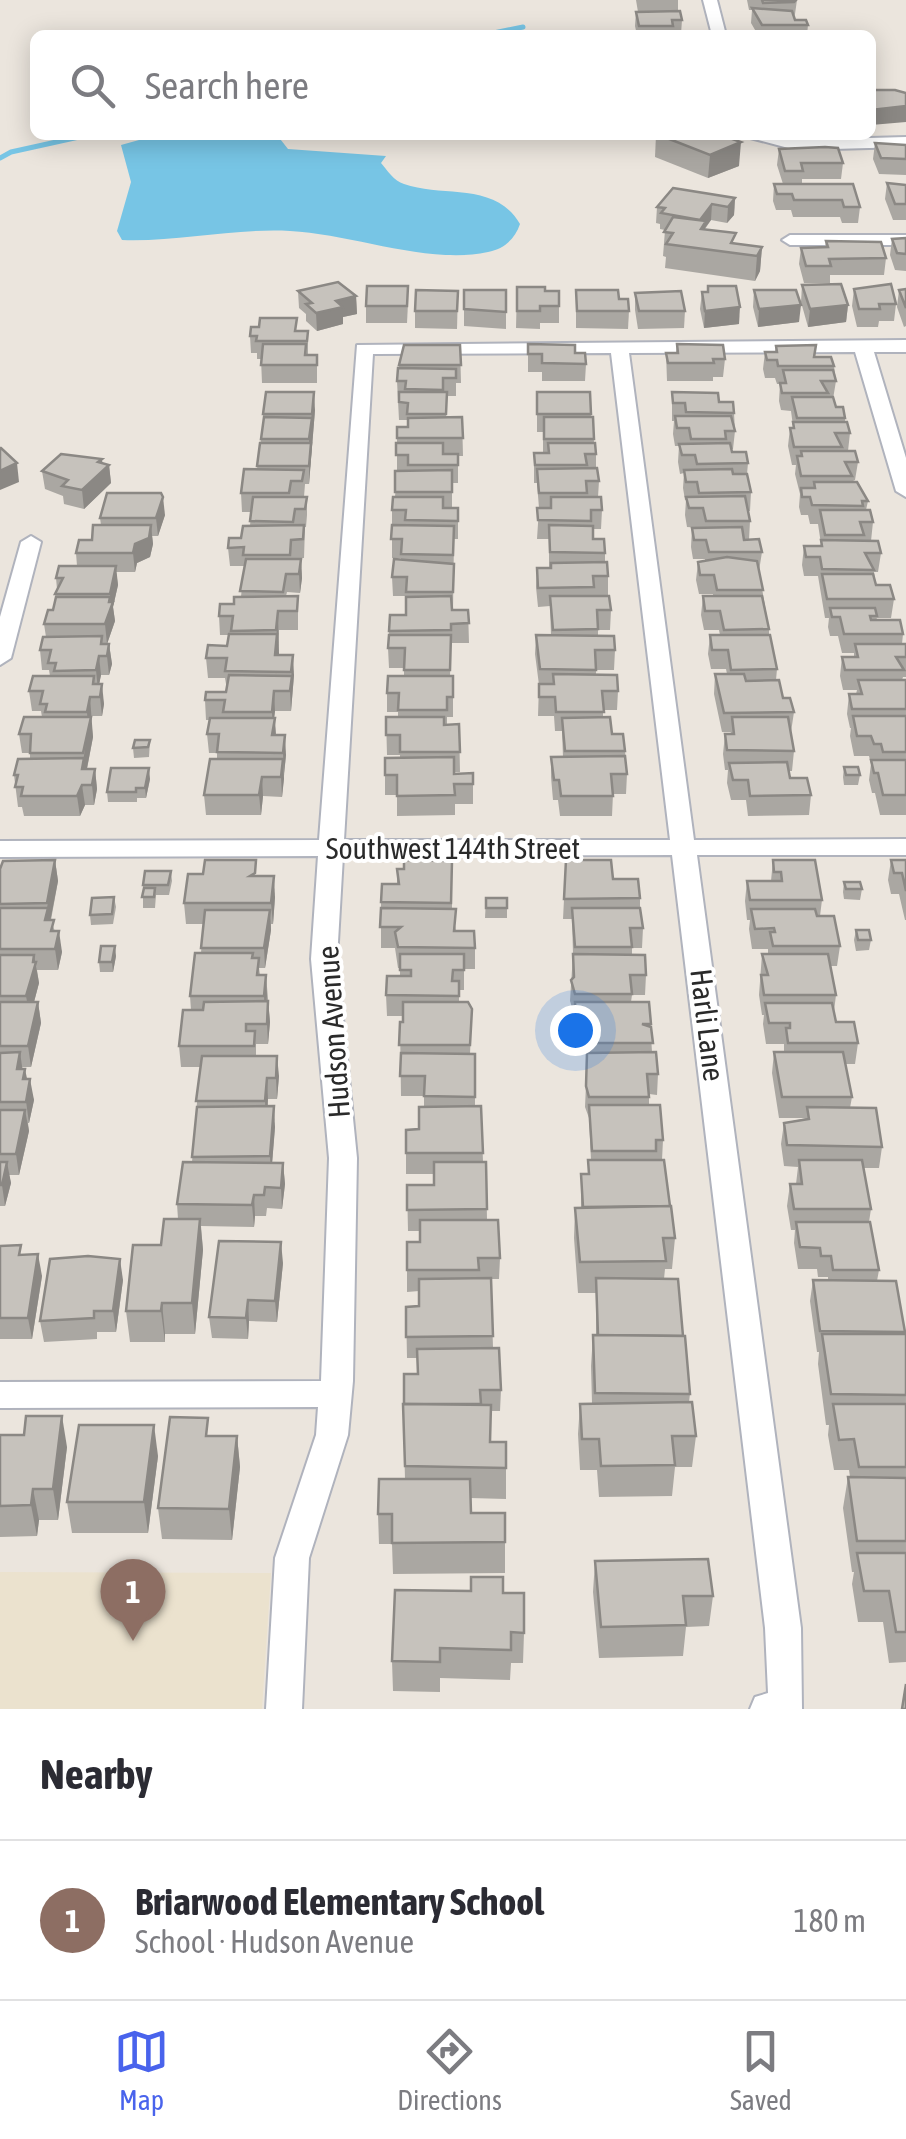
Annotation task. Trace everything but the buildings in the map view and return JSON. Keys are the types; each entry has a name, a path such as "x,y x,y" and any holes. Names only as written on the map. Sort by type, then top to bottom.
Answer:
{"street":[{"path":"710,0 718,30"},
{"path":"768,140 796,145 906,142"},
{"path":"790,240 906,240"},
{"path":"619,346 906,346"},
{"name":"Hudson Avenue","path":"284,1709 292,1558 332,1435 336,1394 343,1158 324,959 364,349 619,346"},
{"name":"Harli Lane","path":"619,346 783,1628 777,1707"},
{"path":"864,346 906,491"},
{"path":"0,658 31,542"},
{"name":"Southwest 144th Street","path":"0,849 906,847"},
{"path":"0,1395 336,1394"}],"shaded area":[{"path":"0,1572 271,1573 262,1709 0,1709"}],"water":[{"path":"139,140 281,140 288,149 386,156 381,163 400,183 483,196 509,211 520,224 504,246 465,255 415,252 290,231 122,240 117,231 131,182 121,145"}],"waterway":[{"path":"508,30 523,27"},
{"path":"0,158 65,140"}],"place":[{"name":"Briarwood Elementary School","path":"133,1641"}]}
